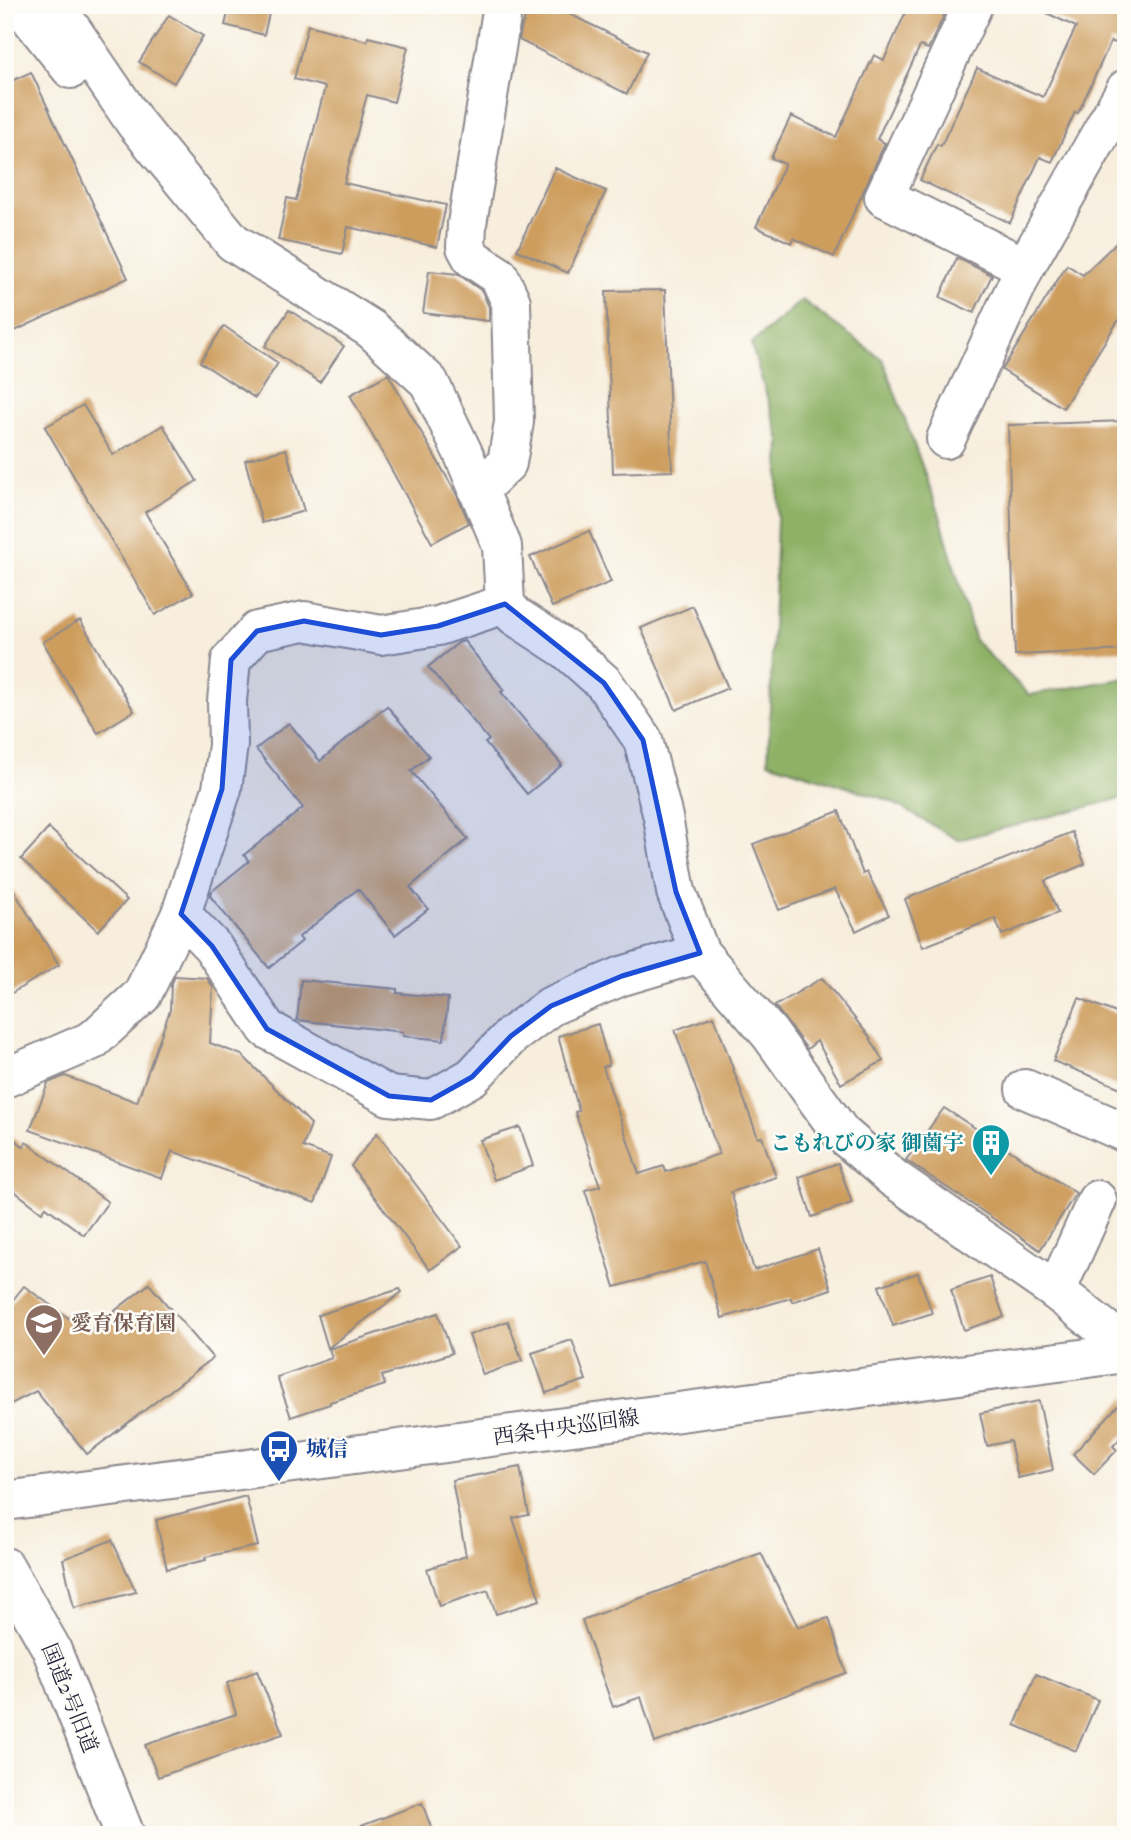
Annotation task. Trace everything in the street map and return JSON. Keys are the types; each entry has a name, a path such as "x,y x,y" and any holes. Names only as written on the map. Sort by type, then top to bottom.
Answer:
{"street":[{"path":"20,5 69,66 120,141 156,148"},
{"path":"55,5 136,124 233,242 371,328 429,382 502,546 505,604 515,616 567,650 604,683 643,740 663,817 676,892 700,953 770,1034 841,1133 893,1178 1056,1291 1126,1346"},
{"path":"478,491 507,463 514,422 511,302 499,276 472,258 466,247 467,224 503,5"},
{"path":"973,5 884,197 1025,267"},
{"path":"946,439 1025,267 1126,89"},
{"path":"5,1078 93,1040 142,995 181,915 222,789 228,745 227,701 231,660 257,631 304,621 381,635 438,626 505,604"},
{"path":"181,915 212,946 267,1028 389,1096 431,1100 472,1077 510,1036 551,1006 622,976 700,953"},
{"path":"1024,1089 1126,1133"},
{"path":"1056,1291 1097,1200"},
{"name":"西条中央巡回線","path":"5,1501 1126,1353"},
{"name":"国道2号旧道","path":"5,1567 51,1648 125,1835"}],"highlighted area":[{"path":"505,604 604,683 643,740 676,892 700,953 622,976 551,1006 511,1036 472,1077 431,1100 389,1096 267,1029 212,946 181,914 222,789 231,660 257,631 304,621 381,635 438,626"}],"green space":[{"path":"802,300 883,360 939,512 975,641 1029,695 1126,678 1126,797 958,840 888,800 768,762 780,440 751,344"}],"building":[{"path":"230,5 271,5 264,35 225,25"},
{"path":"531,5 551,5 647,52 627,94 519,40"},
{"path":"909,5 949,5 928,49 920,46 877,139 885,143 834,257 793,238 791,243 756,227 785,164 771,158 791,116 836,137 874,55 884,60"},
{"path":"1030,5 1126,5 1126,19 1115,43 1111,41 1052,162 1040,157 1010,223 920,180 937,144 941,146 977,68 1043,97 1076,27"},
{"path":"169,15 203,36 174,83 139,62"},
{"path":"308,25 367,41 368,37 408,47 394,102 367,95 344,183 446,205 437,247 348,227 342,254 278,240 287,198 296,200 325,87 294,79"},
{"path":"31,72 128,278 15,331 5,309 5,84"},
{"path":"555,168 606,191 568,273 517,250"},
{"path":"1126,233 1126,308 1063,408 1002,370 1067,265 1083,275"},
{"path":"957,258 992,275 974,313 940,297"},
{"path":"429,271 458,274 482,291 489,307 489,321 423,313"},
{"path":"665,290 672,471 613,473 606,291"},
{"path":"289,310 344,346 320,382 265,346"},
{"path":"224,326 278,363 255,398 200,362"},
{"path":"388,374 457,495 469,523 432,543 350,395"},
{"path":"83,405 113,455 163,425 197,481 145,512 193,593 155,615 45,427"},
{"path":"1126,421 1126,650 1015,655 1008,425"},
{"path":"286,449 304,511 262,523 245,460"},
{"path":"589,531 611,582 552,607 530,557"},
{"path":"693,606 728,688 676,710 641,628"},
{"path":"80,620 134,711 98,733 43,642"},
{"path":"464,641 504,690 501,692 562,765 527,794 485,743 489,740 428,667"},
{"path":"387,706 429,756 411,771 468,839 410,887 428,909 395,935 358,889 299,937 302,941 269,968 210,896 212,891 249,861 244,855 303,808 256,749 289,723 320,761"},
{"path":"839,811 863,874 867,872 889,915 856,931 835,889 779,910 753,844"},
{"path":"49,828 127,900 98,931 21,859"},
{"path":"1072,832 1085,864 1045,881 1058,913 1002,935 995,918 923,947 905,899"},
{"path":"5,876 59,965 5,997"},
{"path":"175,976 207,978 213,987 210,1043 242,1055 311,1124 303,1147 331,1157 315,1203 172,1151 162,1178 30,1130 48,1083 65,1076 137,1102 170,1010 171,985"},
{"path":"822,978 869,1036 883,1061 841,1084 817,1041 807,1049 775,1006"},
{"path":"301,980 397,989 397,993 448,998 444,1040 403,1036 403,1032 297,1020"},
{"path":"1079,998 1126,1017 1126,1090 1053,1061"},
{"path":"714,1016 758,1138 762,1137 776,1177 731,1192 754,1270 818,1249 831,1289 792,1302 791,1298 722,1318 705,1261 615,1287 585,1190 600,1186 575,1112 579,1111 558,1036 598,1024 609,1065 603,1067 639,1174 664,1166 666,1172 719,1154 675,1030"},
{"name":"こもれびの家 御薗宇","path":"944,1108 1076,1193 1040,1250 906,1160"},
{"path":"520,1127 533,1166 494,1180 480,1140"},
{"path":"5,1132 24,1147 26,1142 108,1202 84,1235 46,1207 42,1212 5,1184"},
{"path":"377,1133 462,1246 430,1270 351,1166"},
{"path":"838,1163 852,1203 812,1217 799,1177"},
{"path":"918,1273 932,1313 893,1326 879,1286"},
{"path":"990,1277 1004,1317 964,1330 951,1290"},
{"path":"149,1284 213,1358 87,1454 36,1391 5,1407 5,1310 24,1286 88,1332"},
{"path":"400,1289 402,1292 328,1348 318,1315"},
{"path":"438,1313 452,1353 382,1376 385,1385 291,1417 277,1377 332,1358 329,1349"},
{"path":"508,1321 522,1361 483,1375 469,1335"},
{"path":"572,1340 586,1380 546,1393 532,1353"},
{"path":"1126,1397 1126,1432 1113,1446 1117,1450 1094,1474 1073,1454"},
{"path":"1039,1401 1053,1470 1018,1478 1010,1441 987,1446 980,1413"},
{"path":"520,1467 529,1515 513,1518 540,1600 496,1614 488,1590 439,1606 427,1569 466,1556 452,1480"},
{"path":"246,1496 258,1546 205,1557 206,1560 167,1569 156,1520"},
{"path":"112,1540 136,1592 74,1608 63,1559"},
{"path":"761,1553 798,1627 829,1618 846,1673 655,1743 641,1697 613,1707 582,1620"},
{"path":"257,1671 283,1734 158,1777 145,1745 236,1714 227,1683"},
{"path":"1036,1674 1098,1700 1076,1751 1015,1725"},
{"path":"422,1803 434,1835 346,1835 345,1832"}],"place":[{"name":"こもれびの家 御薗宇","path":"991,1177"},
{"name":"愛育保育園","path":"44,1357"},
{"name":"城信","path":"279,1483"}]}
